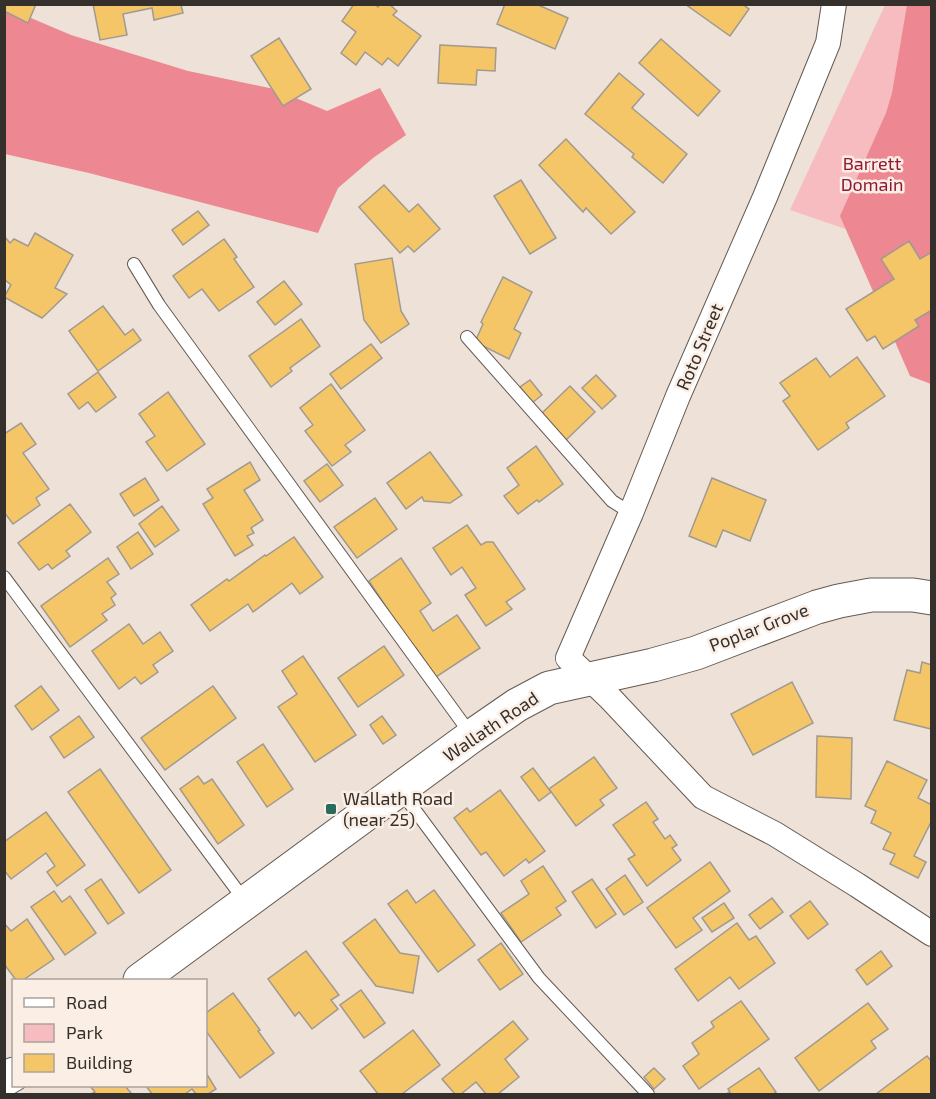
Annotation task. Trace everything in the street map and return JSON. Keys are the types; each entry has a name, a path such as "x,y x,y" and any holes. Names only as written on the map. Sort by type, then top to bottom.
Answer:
{"street":[{"name":"Roto Street","path":"590,680 568,658 631,513 678,396 765,197 828,43 834,4"},
{"name":"Poplar Grove","path":"590,680 696,653 817,607 839,601 871,595 913,595 932,598"},
{"name":"Wallath Road","path":"143,979 517,705 549,688 590,680"},
{"path":"590,680 610,698 703,797 775,834 932,934"}],"lane":[{"path":"134,264 159,305 472,736"},
{"path":"467,337 612,501 631,513"},
{"path":"4,577 246,903"},
{"path":"400,790 539,978 648,1095"}],"green space":[{"name":"Barrett Domain","path":"885,5 931,5 910,251 790,210"},
{"path":"907,5 931,5 931,384 910,376 840,216 886,113 892,93"},
{"path":"5,7 71,35 188,71 274,89 327,111 380,88 406,135 373,158 338,188 318,233 89,173 5,154"}],"building":[{"path":"4,4 36,4 28,23 4,11"},
{"path":"93,4 184,4 181,5 183,13 154,20 152,8 123,14 127,35 100,40"},
{"path":"354,4 375,4 378,7 380,4 389,4 397,11 393,15 421,36 398,66 388,58 382,65 365,52 356,65 341,53 356,32 342,21"},
{"path":"505,4 536,4 568,18 555,49 497,24"},
{"path":"685,4 742,4 749,9 730,36"},
{"path":"279,38 311,89 283,106 251,56"},
{"path":"661,39 720,91 698,116 639,63"},
{"path":"440,45 496,48 495,71 477,70 476,85 438,83"},
{"path":"619,73 644,94 632,108 687,154 663,183 632,157 634,154 585,114"},
{"path":"566,139 635,212 611,234 586,208 583,212 539,165"},
{"path":"521,180 556,238 530,254 494,196"},
{"path":"384,185 409,212 418,204 440,229 414,252 408,246 400,253 359,207"},
{"path":"198,211 209,225 183,245 172,230"},
{"path":"35,233 73,255 55,288 67,294 42,318 4,297 11,285 4,279 4,236 10,243 14,239 28,246"},
{"path":"224,239 237,257 234,259 254,287 219,311 202,289 189,298 173,276"},
{"path":"909,241 920,259 932,252 932,310 915,320 919,326 883,349 875,336 867,341 846,309 894,279 881,259"},
{"path":"392,258 401,311 409,324 381,343 364,320 355,264"},
{"path":"503,277 532,292 514,329 521,333 509,359 475,342 483,324 481,322"},
{"path":"284,281 302,304 275,325 257,302"},
{"path":"103,306 125,335 133,329 141,340 98,371 69,331"},
{"path":"301,319 320,346 290,368 292,371 271,387 249,356"},
{"path":"371,344 382,358 341,389 330,374"},
{"path":"857,357 885,396 846,423 849,428 818,450 783,401 790,396 780,383 816,358 830,377"},
{"path":"98,372 116,397 96,412 88,402 79,409 68,394"},
{"path":"596,375 616,396 602,409 582,388"},
{"path":"530,380 542,395 532,403 520,387"},
{"path":"331,384 365,430 345,445 351,452 332,466 305,431 313,425 300,408"},
{"path":"570,386 595,412 566,440 541,414"},
{"path":"168,392 205,444 167,471 146,442 155,436 139,414"},
{"path":"21,423 36,444 23,453 49,489 36,498 40,505 13,524 4,512 4,434"},
{"path":"536,446 563,484 518,514 504,496 519,485 507,468"},
{"path":"430,452 462,495 450,503 424,501 422,497 406,509 387,483"},
{"path":"250,462 260,480 244,490 263,520 251,528 254,533 247,536 253,545 235,556 203,504 213,498 207,489"},
{"path":"327,464 343,485 320,502 304,481"},
{"path":"145,478 159,500 134,516 120,494"},
{"path":"712,478 766,500 750,541 723,530 716,547 689,536"},
{"path":"375,498 397,529 357,558 334,527"},
{"path":"70,504 91,532 66,551 70,556 52,569 48,564 39,570 18,543"},
{"path":"162,506 179,530 155,547 139,524"},
{"path":"467,525 481,545 493,542 525,589 506,602 512,609 486,626 465,595 476,588 462,567 451,575 433,548"},
{"path":"138,532 153,554 131,569 117,547"},
{"path":"294,537 323,577 300,594 292,583 253,612 248,604 210,631 191,605 227,579 229,581"},
{"path":"108,558 119,574 107,582 116,594 111,598 115,605 102,614 107,620 70,647 41,606"},
{"path":"401,558 431,603 420,611 433,631 457,615 480,648 436,677 416,648 413,651 369,581"},
{"path":"129,624 143,644 160,632 173,651 153,665 158,672 141,684 135,677 119,689 92,651"},
{"path":"384,646 404,675 358,707 338,678"},
{"path":"303,656 356,735 315,762 278,707 297,694 282,671"},
{"path":"922,662 932,665 931,729 894,720 907,670 920,673"},
{"path":"792,682 813,723 753,755 731,714"},
{"path":"41,686 59,710 32,730 15,706"},
{"path":"213,686 236,718 165,770 141,738"},
{"path":"79,716 94,737 64,758 50,737"},
{"path":"382,716 396,735 383,744 370,725"},
{"path":"817,736 852,738 851,799 816,797"},
{"path":"263,744 293,789 267,807 237,762"},
{"path":"594,757 617,788 600,800 604,805 576,826 549,789"},
{"path":"887,761 927,780 918,798 932,805 932,820 914,856 926,862 918,878 890,864 895,854 883,849 891,833 871,823 876,811 865,806"},
{"path":"533,768 551,792 539,801 521,777"},
{"path":"100,769 171,870 139,893 68,792"},
{"path":"198,776 204,784 212,779 244,825 218,844 180,789"},
{"path":"500,790 545,851 529,863 526,859 504,876 486,852 481,855 454,818 467,808 470,812"},
{"path":"646,802 658,819 653,822 665,839 670,835 677,845 672,848 681,860 647,886 628,859 635,855 613,825"},
{"path":"46,812 85,865 57,886 47,872 55,866 46,853 11,879 4,870 4,842"},
{"path":"710,862 730,891 693,918 702,930 676,948 647,908"},
{"path":"543,866 566,901 556,908 561,915 521,942 501,913 529,894 521,881"},
{"path":"625,875 643,902 624,915 606,889"},
{"path":"101,879 124,913 108,924 85,890"},
{"path":"592,879 616,914 596,928 572,892"},
{"path":"407,890 416,903 434,890 475,945 438,972 388,904"},
{"path":"54,891 62,902 70,896 96,933 65,955 31,907"},
{"path":"772,898 783,912 760,929 749,915"},
{"path":"810,901 828,924 808,939 790,916"},
{"path":"724,903 734,918 712,932 702,918"},
{"path":"27,919 54,959 24,979 15,979 4,964 4,923 11,931"},
{"path":"375,919 400,953 419,956 413,993 376,986 343,943"},
{"path":"737,923 749,940 756,936 775,963 739,989 730,977 698,1001 675,969"},
{"path":"501,943 523,974 500,990 478,960"},
{"path":"306,951 339,995 331,1000 338,1009 312,1029 299,1012 295,1016 268,979"},
{"path":"881,951 892,966 867,985 856,970"},
{"path":"361,990 385,1023 364,1038 340,1005"},
{"path":"233,993 274,1053 240,1078 207,1032 207,1012"},
{"path":"741,1001 769,1039 699,1089 683,1066 699,1054 692,1043 714,1027 711,1022"},
{"path":"868,1003 888,1029 871,1041 876,1048 819,1091 795,1058"},
{"path":"513,1021 528,1039 505,1059 519,1077 498,1094 486,1094 476,1082 461,1094 455,1094 442,1079"},
{"path":"413,1030 440,1065 402,1094 378,1094 360,1071"},
{"path":"927,1056 932,1062 932,1094 876,1094"},
{"path":"654,1068 665,1079 654,1089 644,1077"},
{"path":"759,1068 776,1092 773,1094 726,1094 730,1092 728,1089"},
{"path":"207,1075 216,1089 208,1094 196,1094 192,1089 185,1094 152,1094 147,1087 207,1087"},
{"path":"91,1087 126,1087 132,1094 91,1094 95,1092"}],"place":[{"name":"Wallath Road (near 25)","path":"331,809"}]}
